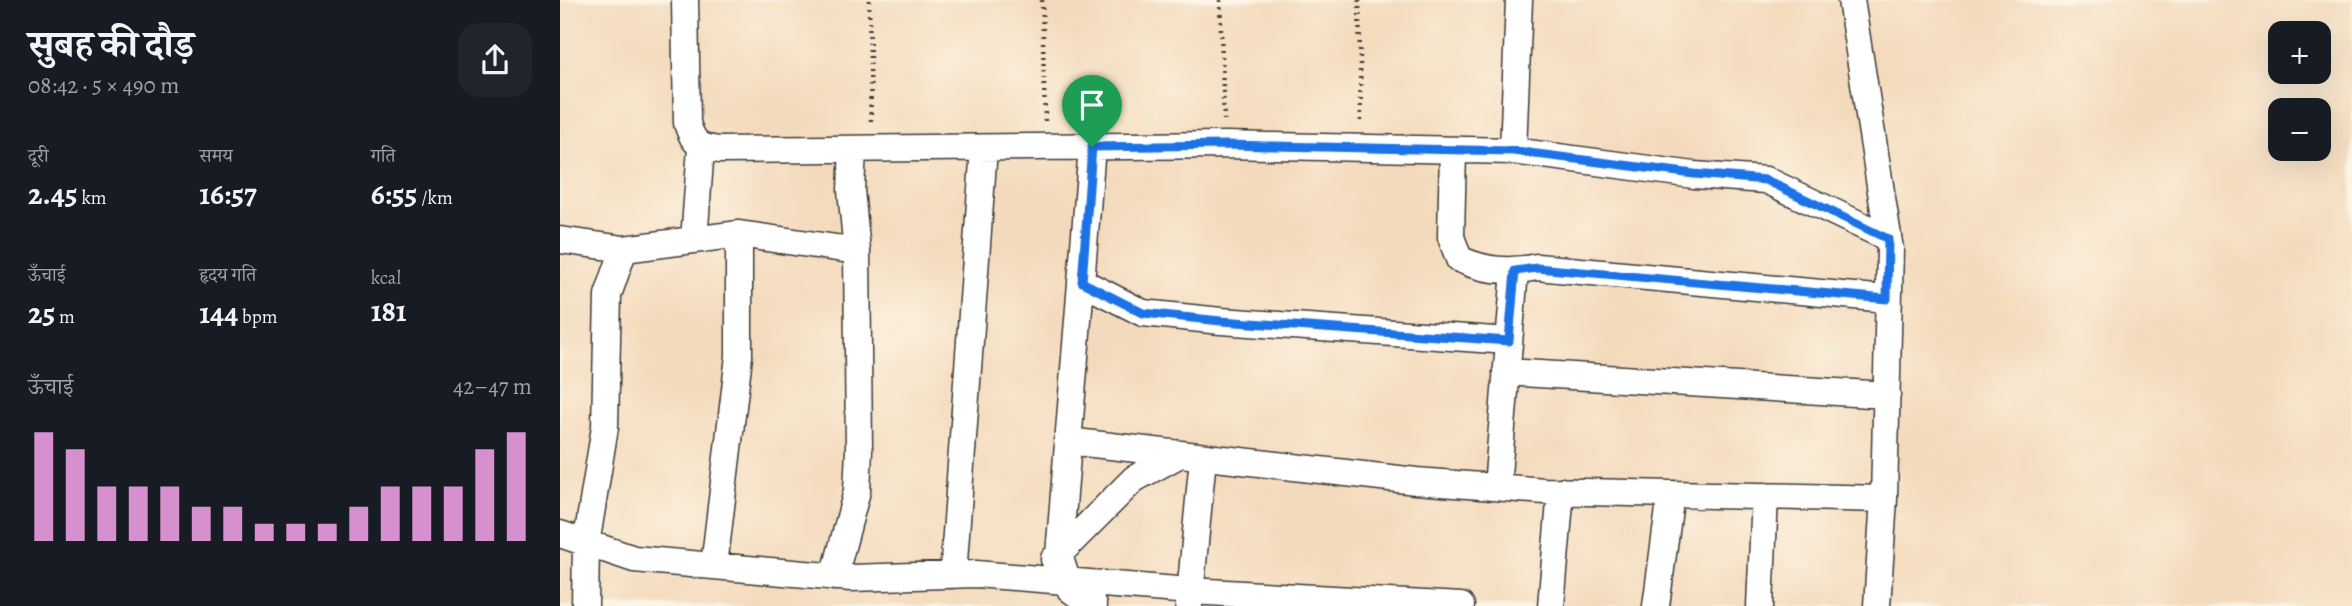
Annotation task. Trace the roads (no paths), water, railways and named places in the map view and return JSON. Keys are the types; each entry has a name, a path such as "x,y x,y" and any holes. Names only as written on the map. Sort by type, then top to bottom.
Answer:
{"street":[{"path":"684,0 687,123 692,138 701,148 694,240"},
{"path":"1513,151 1519,0"},
{"path":"1851,0 1888,239 1884,499 1877,606"},
{"path":"701,148 1225,145 1362,150 1513,151 1681,173 1766,180 1888,239"},
{"path":"1092,147 1059,555 1070,589 1093,606"},
{"path":"953,575 984,148"},
{"path":"834,577 857,491 857,251 852,202 862,149"},
{"path":"1453,150 1453,248 1459,258 1472,265 1515,271 1537,268 1887,299"},
{"path":"560,240 624,249 739,233 857,251"},
{"path":"714,566 738,356 739,233"},
{"path":"585,606 586,545 605,427 608,295 624,249"},
{"path":"1497,487 1515,271"},
{"path":"1082,282 1143,313 1509,341"},
{"path":"1506,372 1887,395"},
{"path":"1067,441 1416,481 1497,487 1884,499"},
{"path":"1032,579 1134,479 1192,456"},
{"path":"1190,599 1192,456"},
{"path":"1551,606 1560,491"},
{"path":"1656,606 1671,494"},
{"path":"1760,606 1765,496"},
{"path":"560,534 634,559 834,577 953,575 1068,581 1190,599 1461,606"}]}
